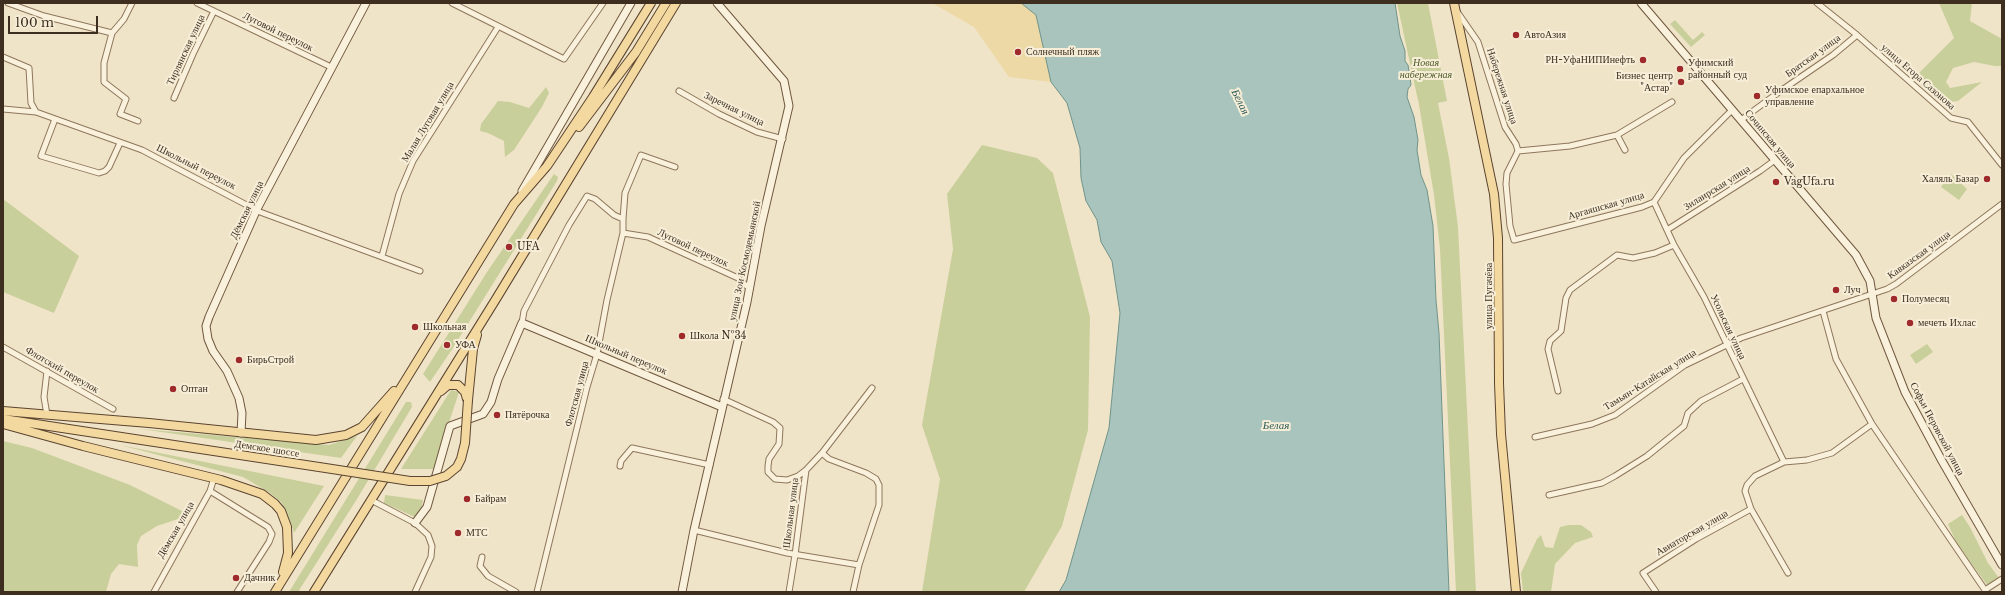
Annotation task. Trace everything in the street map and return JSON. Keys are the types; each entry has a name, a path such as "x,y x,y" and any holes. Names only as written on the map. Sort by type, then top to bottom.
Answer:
{"main road":[{"path":"547,166 593,97 651,3"},
{"path":"276,589 514,204 547,166 613,84 636,52 666,3"},
{"path":"314,592 487,313 676,3"},
{"name":"улица Пугачёва","path":"1455,7 1494,194 1497,230 1500,427 1516,592"},
{"name":"Демское шоссе","path":"3,419 410,481 430,481 446,476 457,467 462,459 475,343 487,313"},
{"name":"Демское шоссе","path":"3,412 47,414 310,440 326,439 346,435 362,427 416,364"},
{"path":"424,414 442,390 448,385 455,384 461,387 468,400"},
{"path":"3,424 70,443 214,478 262,494 281,511 287,527 289,544 286,563 276,589"}],"street":[{"path":"8,3 44,16 112,33"},
{"path":"132,3 124,19 112,33 104,62 104,82 126,99 120,114 138,121"},
{"name":"Луговой переулок","path":"196,3 331,67"},
{"name":"Дёмская улица","path":"241,432 242,413 239,398 227,371 211,347 206,334 206,326 213,307 258,209 331,67 366,3"},
{"path":"452,3 564,59 603,3"},
{"path":"514,204 631,3"},
{"name":"улица Зои Космодемьянской","path":"682,592 723,399 750,289 762,226 790,106 784,81 717,3"},
{"name":"Сочинская улица","path":"1641,3 1856,255 1870,281 1872,294"},
{"name":"улица Егора Сазонова","path":"1818,3 1857,35 1951,118 1968,122 2002,165"},
{"name":"Набережная улица","path":"1455,7 1478,42 1505,127 1516,144 1518,151"},
{"name":"Тирлянская улица","path":"174,98 214,11"},
{"name":"Малая Луговая улица","path":"382,256 399,194 413,161 498,27"},
{"name":"Братская улица","path":"1741,120 1834,55 1857,35"},
{"path":"3,57 29,68 31,103 36,112"},
{"name":"Заречная улица","path":"679,91 720,114 757,132 783,140"},
{"path":"1518,151 1570,146 1617,135 1672,102"},
{"name":"Школьный переулок","path":"3,109 36,112 142,150 258,209 260,212 420,271"},
{"name":"Аргаяшская улица","path":"1518,151 1507,173 1506,184 1510,226 1514,240 1642,207 1654,202 1684,158 1732,110"},
{"path":"55,119 41,156 99,173 106,171 109,167 120,143"},
{"path":"1617,135 1625,150"},
{"name":"Флотская улица","path":"537,592 597,354 607,300 623,232 622,219 625,193 641,155 674,167"},
{"name":"Зилаирская улица","path":"1667,230 1775,160"},
{"path":"415,523 427,507 450,426 483,414 491,402 498,379 522,323 524,311 569,225 587,196 594,199 614,215 622,219"},
{"name":"Усольская улица","path":"1654,202 1674,245 1704,297 1784,462"},
{"name":"Кавказская улица","path":"1726,345 1741,338 1872,294 1896,284 2002,204"},
{"name":"Луговой переулок","path":"623,232 648,237 738,278 750,289"},
{"path":"1558,391 1548,349 1550,342 1561,331 1566,298 1570,290 1617,255 1633,258 1655,253 1674,245"},
{"name":"Софьи Перовской улица","path":"1872,294 1876,318 1904,392 2002,565"},
{"path":"1823,311 1836,359 1872,424 1985,590 2002,579"},
{"name":"Школьный переулок","path":"522,323 722,407"},
{"name":"Тамьян-Катайская улица","path":"1535,437 1592,424 1615,415 1686,366 1726,345"},
{"name":"Флотский переулок","path":"3,347 113,409"},
{"path":"47,371 44,397 47,414"},
{"path":"1549,495 1602,483 1615,476 1647,456 1684,426 1688,413 1701,401 1743,379"},
{"name":"Школьная улица","path":"789,592 806,470 822,453 872,388"},
{"path":"723,399 773,422 780,428 779,444 769,458 768,466 768,472 775,479 787,480 798,476 806,470"},
{"path":"1788,573 1751,509 1746,491 1747,485 1755,476 1784,462 1807,460 1832,453 1872,424"},
{"path":"620,466 621,461 632,448 710,465"},
{"path":"822,453 829,459 866,473 876,479 879,485 879,505 859,565 853,592"},
{"name":"Дёмская улица","path":"154,592 210,491 214,478"},
{"path":"210,491 268,527 272,534 269,542 237,592"},
{"path":"371,500 415,523 428,536 432,551 415,592"},
{"name":"Авиаторская улица","path":"1656,592 1643,573 1696,539 1751,509"},
{"path":"694,530 795,555 859,565"},
{"path":"482,558 480,566 488,576 516,592"}],"green space":[{"name":"Новая набережная","path":"1397,3 1428,3 1447,101 1438,103 1449,158 1458,227 1476,592 1456,592 1440,249 1434,195 1419,105"},
{"path":"1939,3 1972,3 1970,21 2002,39 2002,66 1974,62 1953,68 1946,82 1950,88 1982,82 1958,101 1949,102 1939,98 1919,76 1919,73 1954,38"},
{"path":"1675,20 1693,40 1702,32 1705,35 1691,47 1670,24"},
{"path":"546,87 549,93 542,107 514,150 505,157 504,141 488,133 480,131 481,124 498,101 510,102 529,108"},
{"path":"982,145 1037,158 1053,173 1090,317 1088,430 1062,526 1024,592 922,592 940,479 922,425 953,249 947,194"},
{"path":"554,174 558,177 557,181 430,382 423,374 487,272"},
{"path":"1951,174 1967,189 1959,200 1941,187"},
{"path":"3,199 79,256 54,313 3,292"},
{"path":"1927,344 1933,352 1916,364 1910,355"},
{"path":"451,390 459,392 434,469 401,469"},
{"path":"406,402 411,402 412,407 357,499 298,592 289,592"},
{"path":"141,429 329,445 357,436 341,458"},
{"path":"3,441 32,448 130,485 190,515 157,526 141,536 137,545 138,567 119,564 111,574 106,592 3,592"},
{"path":"120,445 324,486 294,533 281,502 270,493 243,477"},
{"path":"385,495 423,500 421,511 415,517 384,503"},
{"path":"1962,515 1970,527 1988,563 1999,578 1987,585 1956,542 1948,524"},
{"path":"1581,525 1591,532 1593,537 1575,543 1555,564 1551,592 1523,592 1521,573 1537,539 1541,535 1545,547 1553,548 1560,527"}],"sand":[{"name":"Солнечный пляж","path":"932,3 1021,3 1036,15 1051,82 1009,77 974,27"}],"water":[{"name":"Белая","path":"1021,3 1395,3 1400,36 1405,51 1405,61 1408,65 1410,77 1411,85 1408,89 1407,97 1414,117 1418,140 1417,150 1421,175 1427,190 1433,226 1439,333 1449,592 1059,592 1066,580 1109,428 1120,313 1112,261 1101,242 1097,220 1086,201 1081,178 1080,148 1067,103 1051,82 1036,15"}],"place":[{"name":"АвтоАзия","path":"1516,35"},
{"name":"Солнечный пляж","path":"1018,52"},
{"name":"РН-УфаНИПИнефть","path":"1643,60"},
{"name":"Уфимский районный суд","path":"1680,69"},
{"name":"Бизнес центр \"Астар\"","path":"1681,82"},
{"name":"Уфимское епархальное управление","path":"1757,96"},
{"name":"Халяль Базар","path":"1987,179"},
{"name":"VagUfa.ru","path":"1776,182"},
{"name":"UFA","path":"509,247"},
{"name":"Луч","path":"1836,290"},
{"name":"Полумесяц","path":"1894,299"},
{"name":"мечеть Ихлас","path":"1910,323"},
{"name":"Школьная","path":"415,327"},
{"name":"Школа №34","path":"682,336"},
{"name":"УФА","path":"447,345"},
{"name":"БирьСтрой","path":"239,360"},
{"name":"Оптан","path":"173,389"},
{"name":"Пятёрочка","path":"497,415"},
{"name":"Байрам","path":"467,499"},
{"name":"МТС","path":"458,533"},
{"name":"Дачник","path":"236,578"}]}
